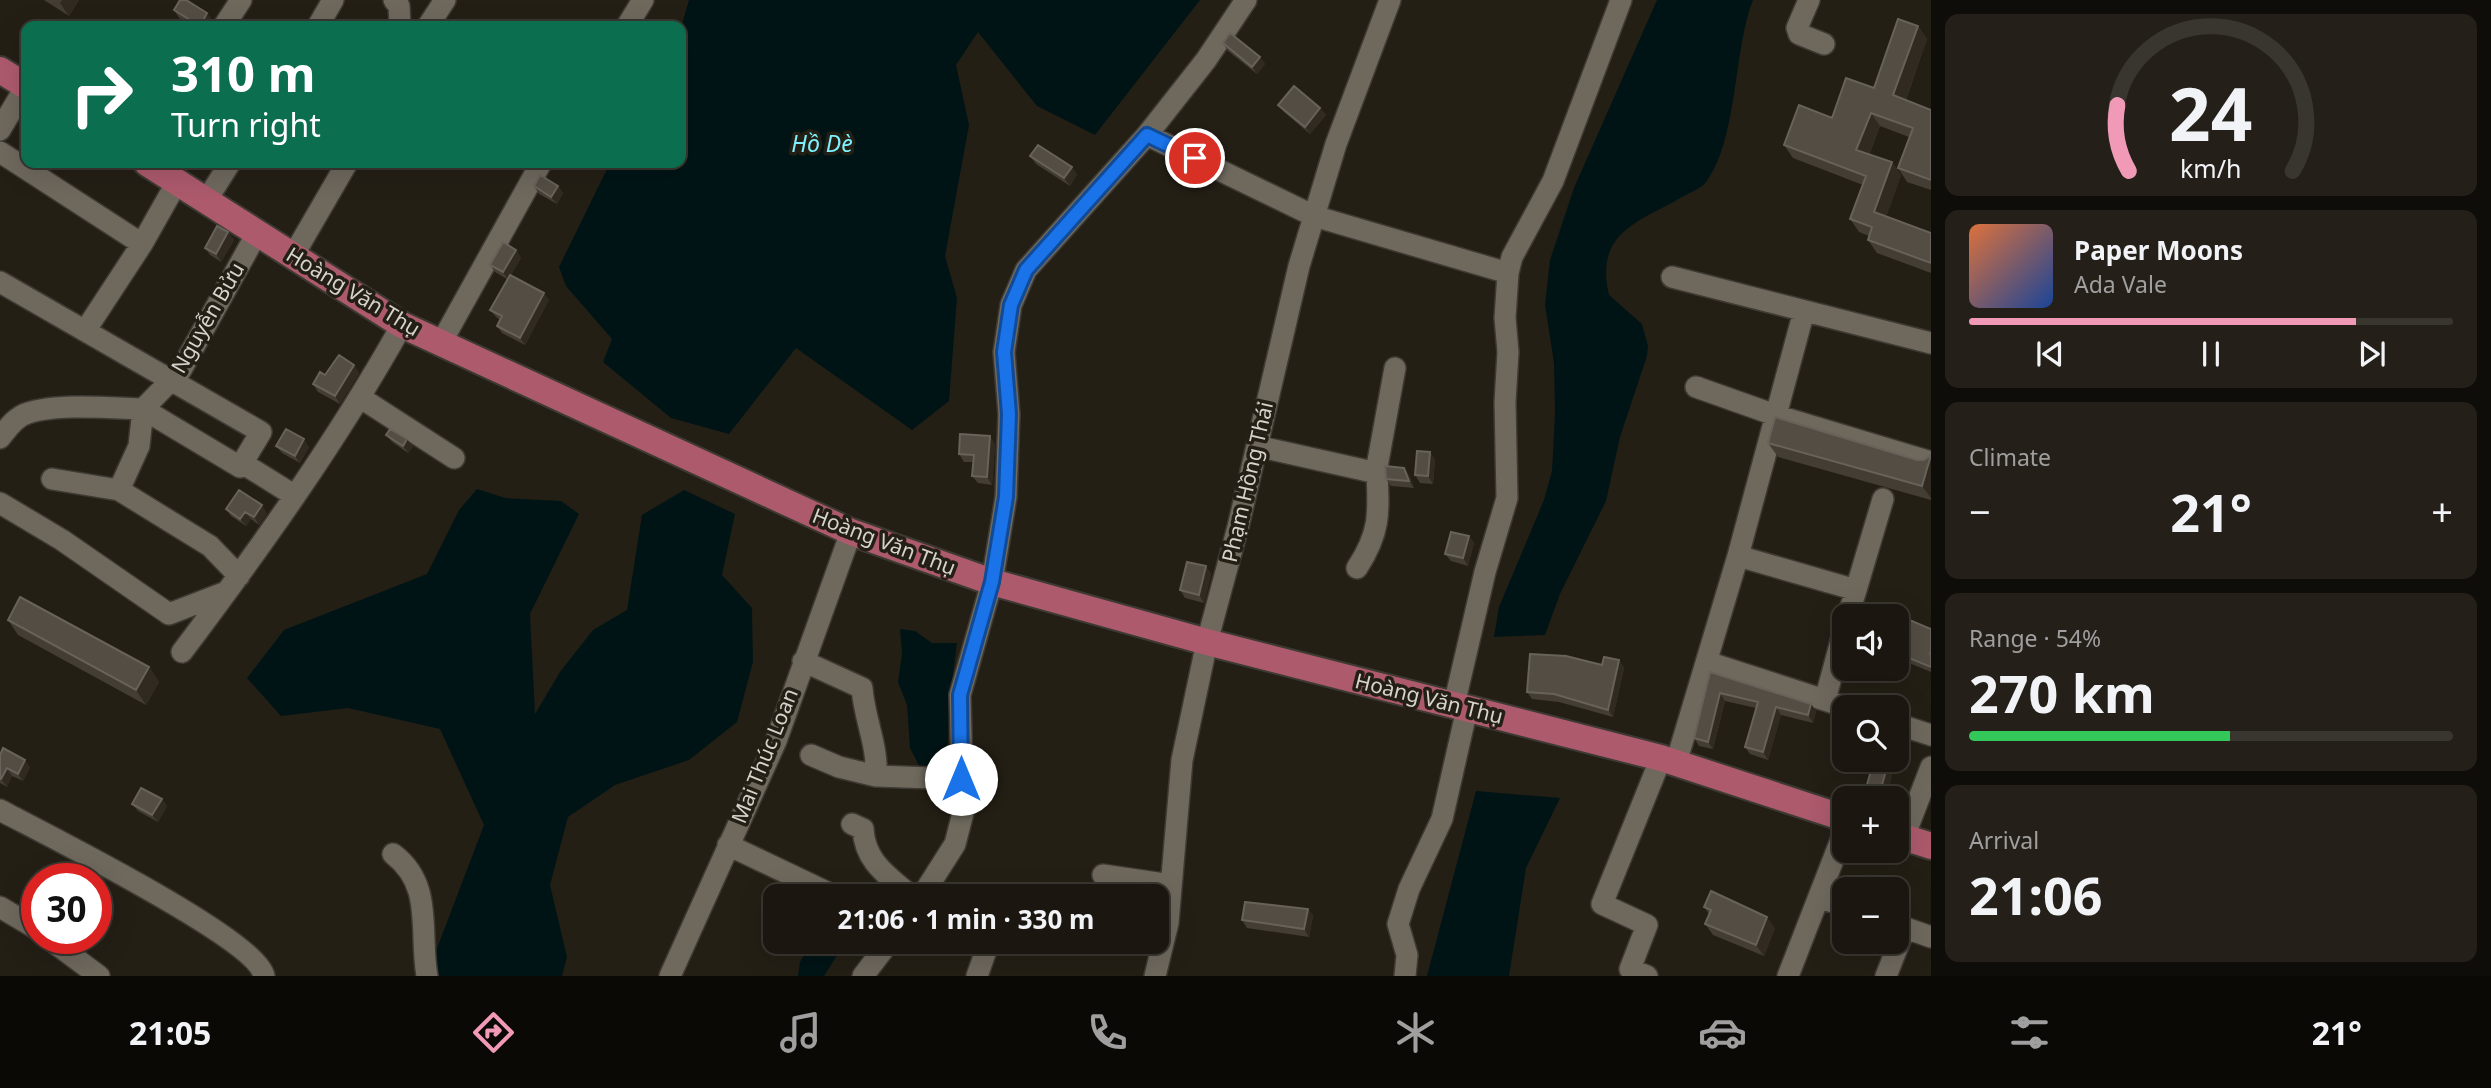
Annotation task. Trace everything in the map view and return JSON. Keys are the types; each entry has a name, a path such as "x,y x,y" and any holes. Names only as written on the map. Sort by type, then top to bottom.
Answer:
{"main road":[{"path":"0,69 21,83"},
{"name":"Hoàng Văn Thụ","path":"155,168 402,326 851,533 992,582 1207,642 1669,760 1832,814"},
{"path":"1909,839 1931,846"}],"street":[{"path":"227,21 241,0"},
{"path":"321,21 333,0"},
{"path":"394,0 399,6 400,21"},
{"path":"431,21 445,0"},
{"path":"630,21 643,0"},
{"path":"930,884 955,844 963,813 960,695 992,582 1006,497 1009,414 1004,352 1011,305 1026,270 1147,135 1206,60 1246,0"},
{"name":"Phạm Hồng Thái","path":"1155,976 1167,923 1182,760 1207,642 1257,446 1298,266 1336,144 1390,0"},
{"path":"1405,976 1407,956 1398,924 1409,889 1441,819 1485,572 1507,498 1505,402 1508,352 1505,318 1508,272 1512,257 1553,181 1621,0"},
{"path":"1809,0 1797,28 1799,34 1825,44"},
{"path":"0,130 21,94"},
{"path":"1147,135 1314,216 1508,272"},
{"path":"0,152 21,166"},
{"path":"25,168 142,244"},
{"path":"206,201 227,168"},
{"path":"293,256 344,168"},
{"path":"441,344 538,168"},
{"path":"85,331 142,244 177,182"},
{"name":"Nguyễn Bửu","path":"143,409 181,370 257,233"},
{"path":"1672,277 1931,343"},
{"path":"0,282 261,432 241,465"},
{"path":"1647,976 1630,969 1647,925 1602,904 1669,760 1707,662 1804,311"},
{"path":"182,652 295,496 361,398 402,326"},
{"path":"1357,568 1372,545 1379,514 1376,472 1395,368"},
{"path":"1696,387 1774,415 1931,461"},
{"path":"361,398 454,458"},
{"path":"0,438 13,421 29,413 79,408 143,409 295,496"},
{"path":"119,490 139,446 143,409"},
{"path":"1257,446 1376,472"},
{"path":"52,479 119,490 210,546 233,584"},
{"path":"1852,604 1883,499"},
{"path":"0,503 62,540 169,614 233,584"},
{"name":"Mai Thúc Loan","path":"670,976 776,741 851,533"},
{"path":"1738,556 1856,590"},
{"path":"803,661 862,688 864,709 877,758 876,776"},
{"path":"1707,662 1832,702"},
{"path":"1825,700 1832,674"},
{"path":"1909,728 1931,735"},
{"path":"811,755 876,776 961,779"},
{"path":"1909,818 1931,767"},
{"path":"0,810 148,888 239,948 260,966 264,976"},
{"path":"852,824 863,829 864,849 880,869 897,884"},
{"path":"729,845 810,884"},
{"path":"393,854 408,865 418,883 427,976"},
{"path":"1788,976 1832,863"},
{"path":"1103,875 1171,885"},
{"path":"1819,897 1832,902"},
{"path":"0,907 21,919"},
{"path":"1909,929 1931,937"},
{"path":"69,954 99,976"},
{"path":"863,976 880,954"},
{"path":"977,976 985,954"},
{"path":"1886,976 1893,954"}],"water":[{"name":"Hồ Dè","path":"689,0 1200,0 1095,135 1037,106 978,32 956,65 969,125 945,256 957,298 949,401 912,430 796,348 729,434 671,418 603,362 612,339 566,286 559,267 608,168 686,168 686,21 683,21"},
{"path":"1657,0 1753,0 1724,143 1704,184 1624,231 1608,256 1606,273 1609,295 1642,324 1648,346 1620,437 1606,501 1560,594 1545,635 1494,637 1499,607 1544,500 1552,471 1554,363 1545,305 1550,260 1574,188"},
{"path":"477,489 505,498 561,501 579,514 530,614 535,714 560,672 593,630 627,610 642,515 684,490 735,514 722,575 752,608 753,662 737,722 689,760 615,785 568,817 550,885 567,957 562,976 438,976 431,964 484,825 440,729 348,708 281,716 247,678 284,630 427,574 459,510"},
{"path":"900,629 915,631 932,643 957,643 949,706 947,766 942,774 922,771 910,748 907,705 898,682 902,654"},
{"path":"1476,791 1560,798 1526,868 1509,976 1427,976"},
{"path":"805,954 838,954 824,976 798,976 800,962"}],"building":[{"path":"180,0 186,0 207,13 203,21 192,21 174,10"},
{"path":"1898,19 1918,26 1893,95 1931,110 1931,180 1898,168 1913,128 1871,113 1856,150 1892,162 1874,212 1931,233 1931,263 1868,240 1872,227 1850,219 1866,176 1784,145 1799,105 1832,118 1846,78 1874,88"},
{"path":"1230,33 1260,57 1252,67 1223,43"},
{"path":"1294,86 1320,108 1305,127 1278,105"},
{"path":"1038,145 1072,167 1064,178 1030,156"},
{"path":"540,175 558,186 551,197 534,186"},
{"path":"217,226 228,232 216,254 205,248"},
{"path":"503,242 516,250 503,272 490,265"},
{"path":"510,275 544,293 520,338 497,326 502,316 490,310"},
{"path":"339,355 354,365 335,396 313,384 320,372 325,375"},
{"path":"1775,417 1917,460 1924,460 1931,455 1922,486 1768,443"},
{"path":"286,429 304,439 295,456 276,446"},
{"path":"390,429 407,439 403,446 386,435"},
{"path":"960,434 990,436 987,477 972,476 974,455 959,454"},
{"path":"1417,451 1430,452 1428,476 1415,475"},
{"path":"1385,466 1404,468 1409,481 1386,479"},
{"path":"239,490 262,505 254,517 245,512 240,519 226,509"},
{"path":"1451,532 1469,536 1463,558 1445,554"},
{"path":"1187,562 1206,566 1199,595 1180,590"},
{"path":"20,597 149,667 136,690 8,620"},
{"path":"1909,620 1931,629 1931,667 1909,658"},
{"path":"1530,654 1566,656 1602,665 1604,657 1619,660 1608,710 1554,694 1527,692"},
{"path":"1710,672 1811,704 1808,715 1776,707 1763,752 1745,747 1758,702 1720,693 1708,742 1694,738"},
{"path":"3,748 25,760 18,774 7,768 0,779 0,755"},
{"path":"1871,772 1886,772 1882,786 1867,786"},
{"path":"141,788 162,799 152,815 132,804"},
{"path":"1711,891 1767,917 1756,945 1705,924 1711,910 1704,907"},
{"path":"1245,902 1308,909 1304,929 1242,920"}],"route":[{"path":"961,779 960,695 992,582 1006,497 1009,414 1004,352 1011,305 1026,270 1147,135 1195,158"}]}
